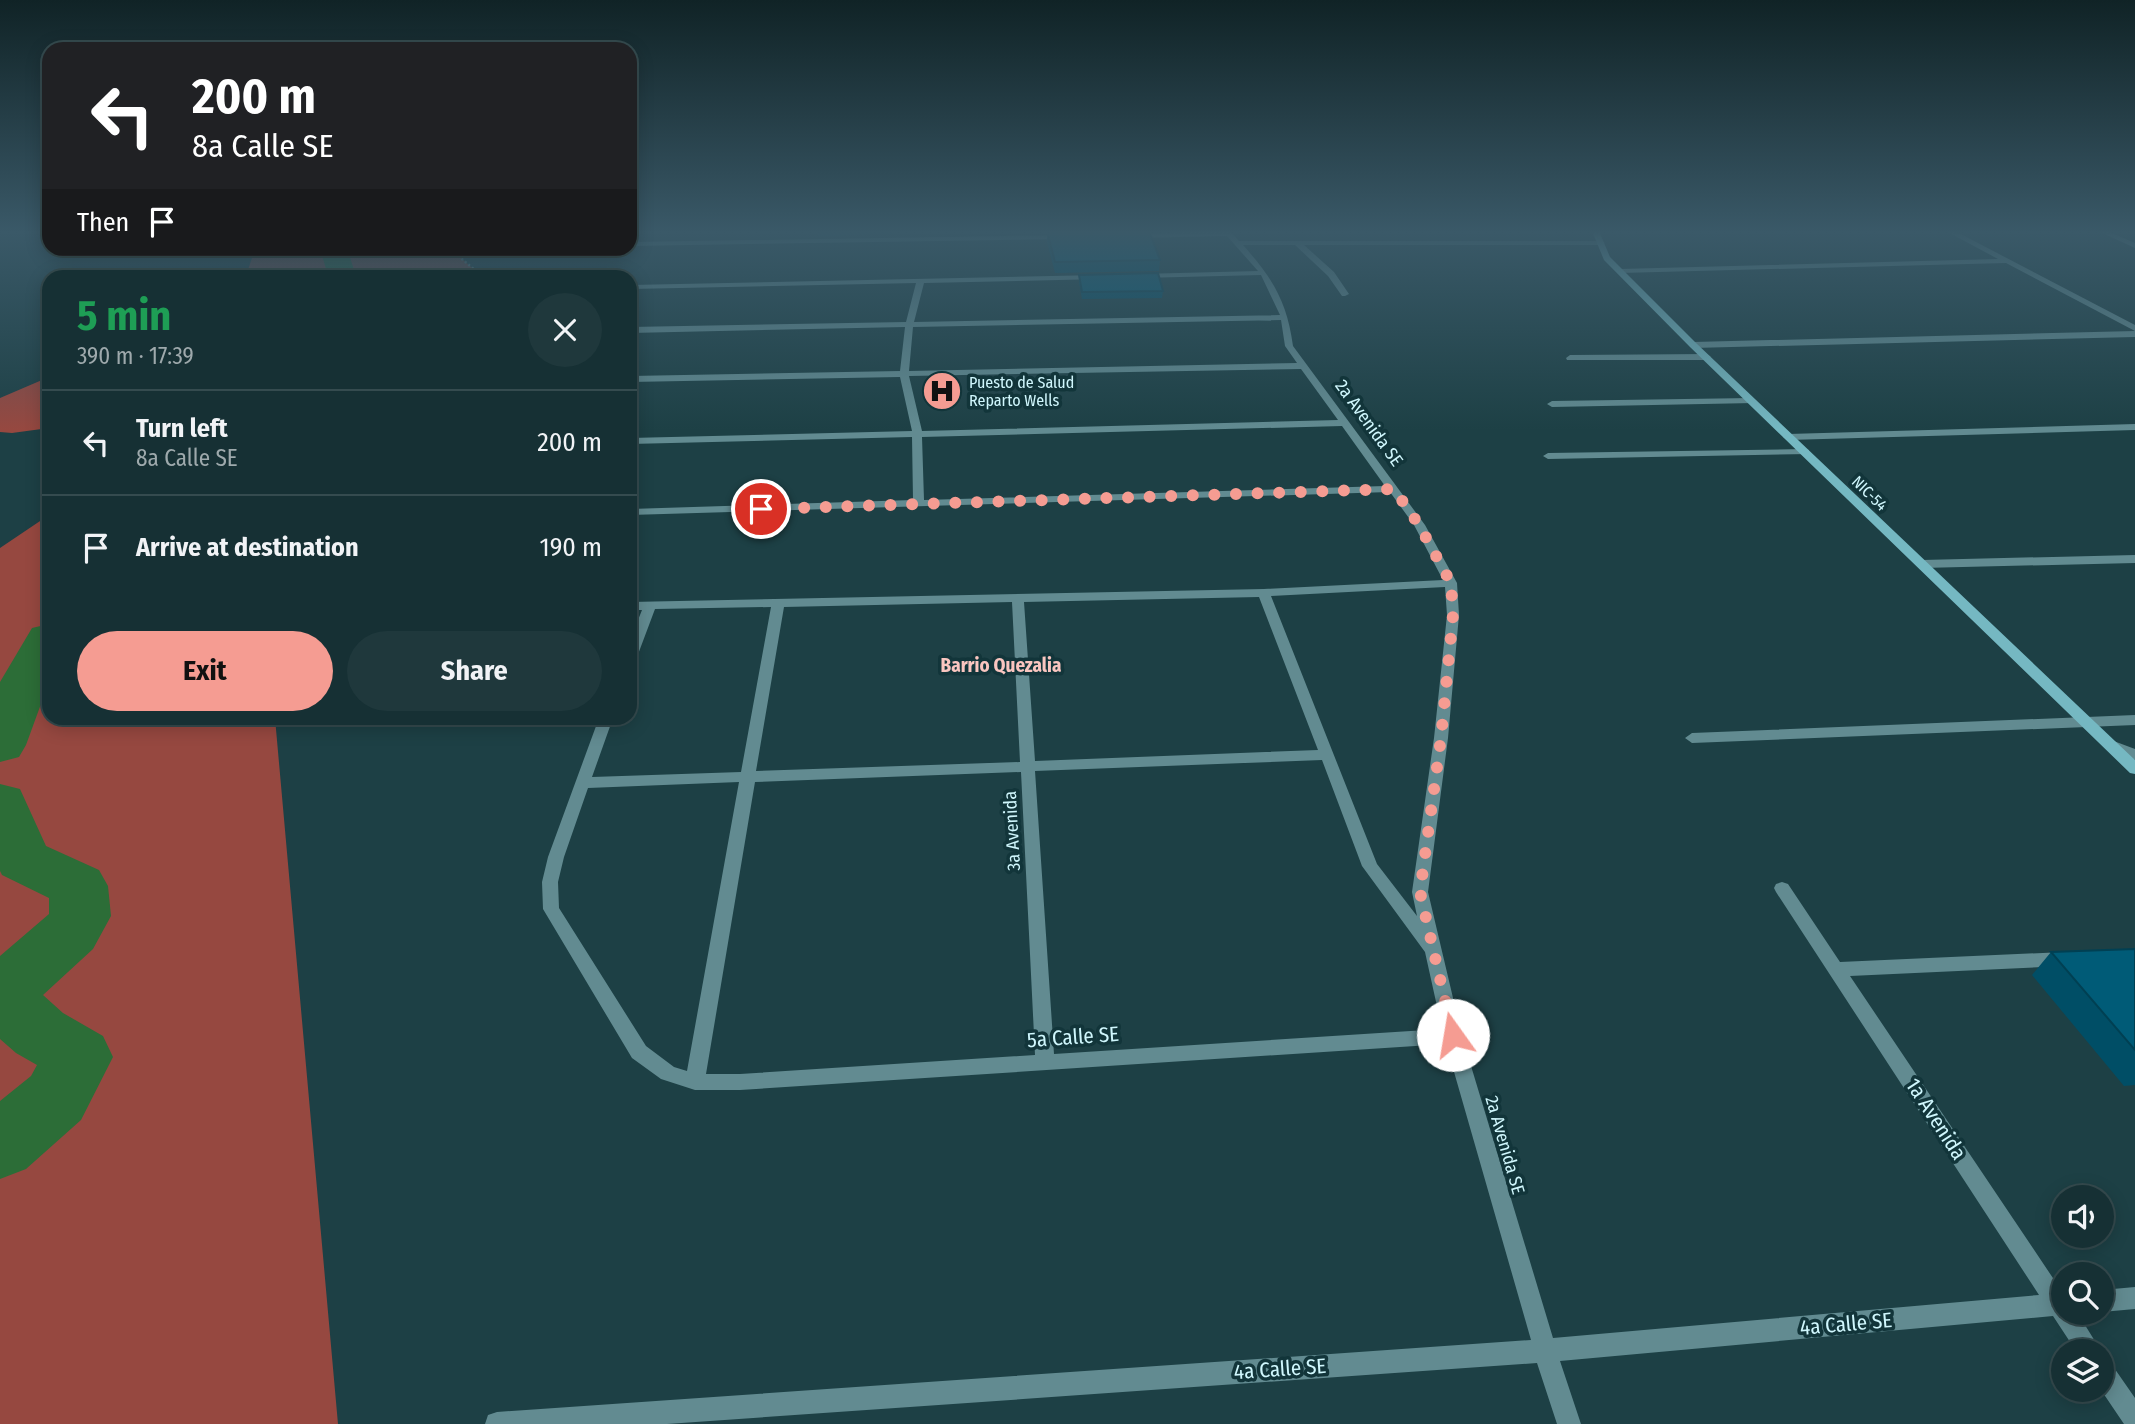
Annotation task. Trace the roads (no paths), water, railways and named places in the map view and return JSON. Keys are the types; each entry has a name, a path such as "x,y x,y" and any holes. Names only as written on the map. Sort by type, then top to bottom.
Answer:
{"main road":[{"name":"NIC-54","path":"1646,297 2135,769"}],"street":[{"path":"917,297 909,325 904,374 917,432 919,504"},
{"name":"2a Avenida SE","path":"1276,297 1285,317 1289,346 1419,525 1451,583 1453,615 1443,724 1420,892 1453,1035 1569,1424"},
{"path":"2077,297 2135,328"},
{"path":"637,330 1285,317"},
{"path":"1693,345 2135,334"},
{"path":"1570,358 1707,358"},
{"path":"637,379 1303,366"},
{"path":"1552,404 1751,401"},
{"path":"637,441 1345,423"},
{"path":"1788,437 2135,427"},
{"path":"1548,456 1805,452"},
{"path":"637,512 1394,489"},
{"path":"1922,565 2135,559"},
{"path":"637,606 1264,593 1451,583"},
{"path":"1264,593 1370,866 1434,951"},
{"name":"3a Avenida","path":"1018,598 1045,1062"},
{"path":"603,725 581,783 550,881 551,909 639,1052 668,1073 695,1082 778,603"},
{"path":"637,639 650,606"},
{"path":"1692,738 2135,720"},
{"path":"2111,745 2135,755"},
{"path":"581,783 1327,755"},
{"name":"1a Avenida","path":"1782,888 2051,1290"},
{"path":"1838,969 2081,958"},
{"name":"5a Calle SE","path":"695,1082 740,1082 1453,1035"},
{"path":"2114,1300 2135,1298"},
{"name":"4a Calle SE","path":"497,1424 1545,1350 2051,1305"},
{"path":"2114,1388 2135,1419"}],"waterway":[{"path":"0,745 20,690 42,651"},
{"path":"0,803 23,860 78,886 80,916 71,932 1,993 33,1028 79,1057 56,1098 0,1145"}],"place":[{"name":"Puesto de Salud Reparto Wells","path":"942,391"}],"district":[{"name":"Barrio Quezalia","path":"1001,665"}]}
